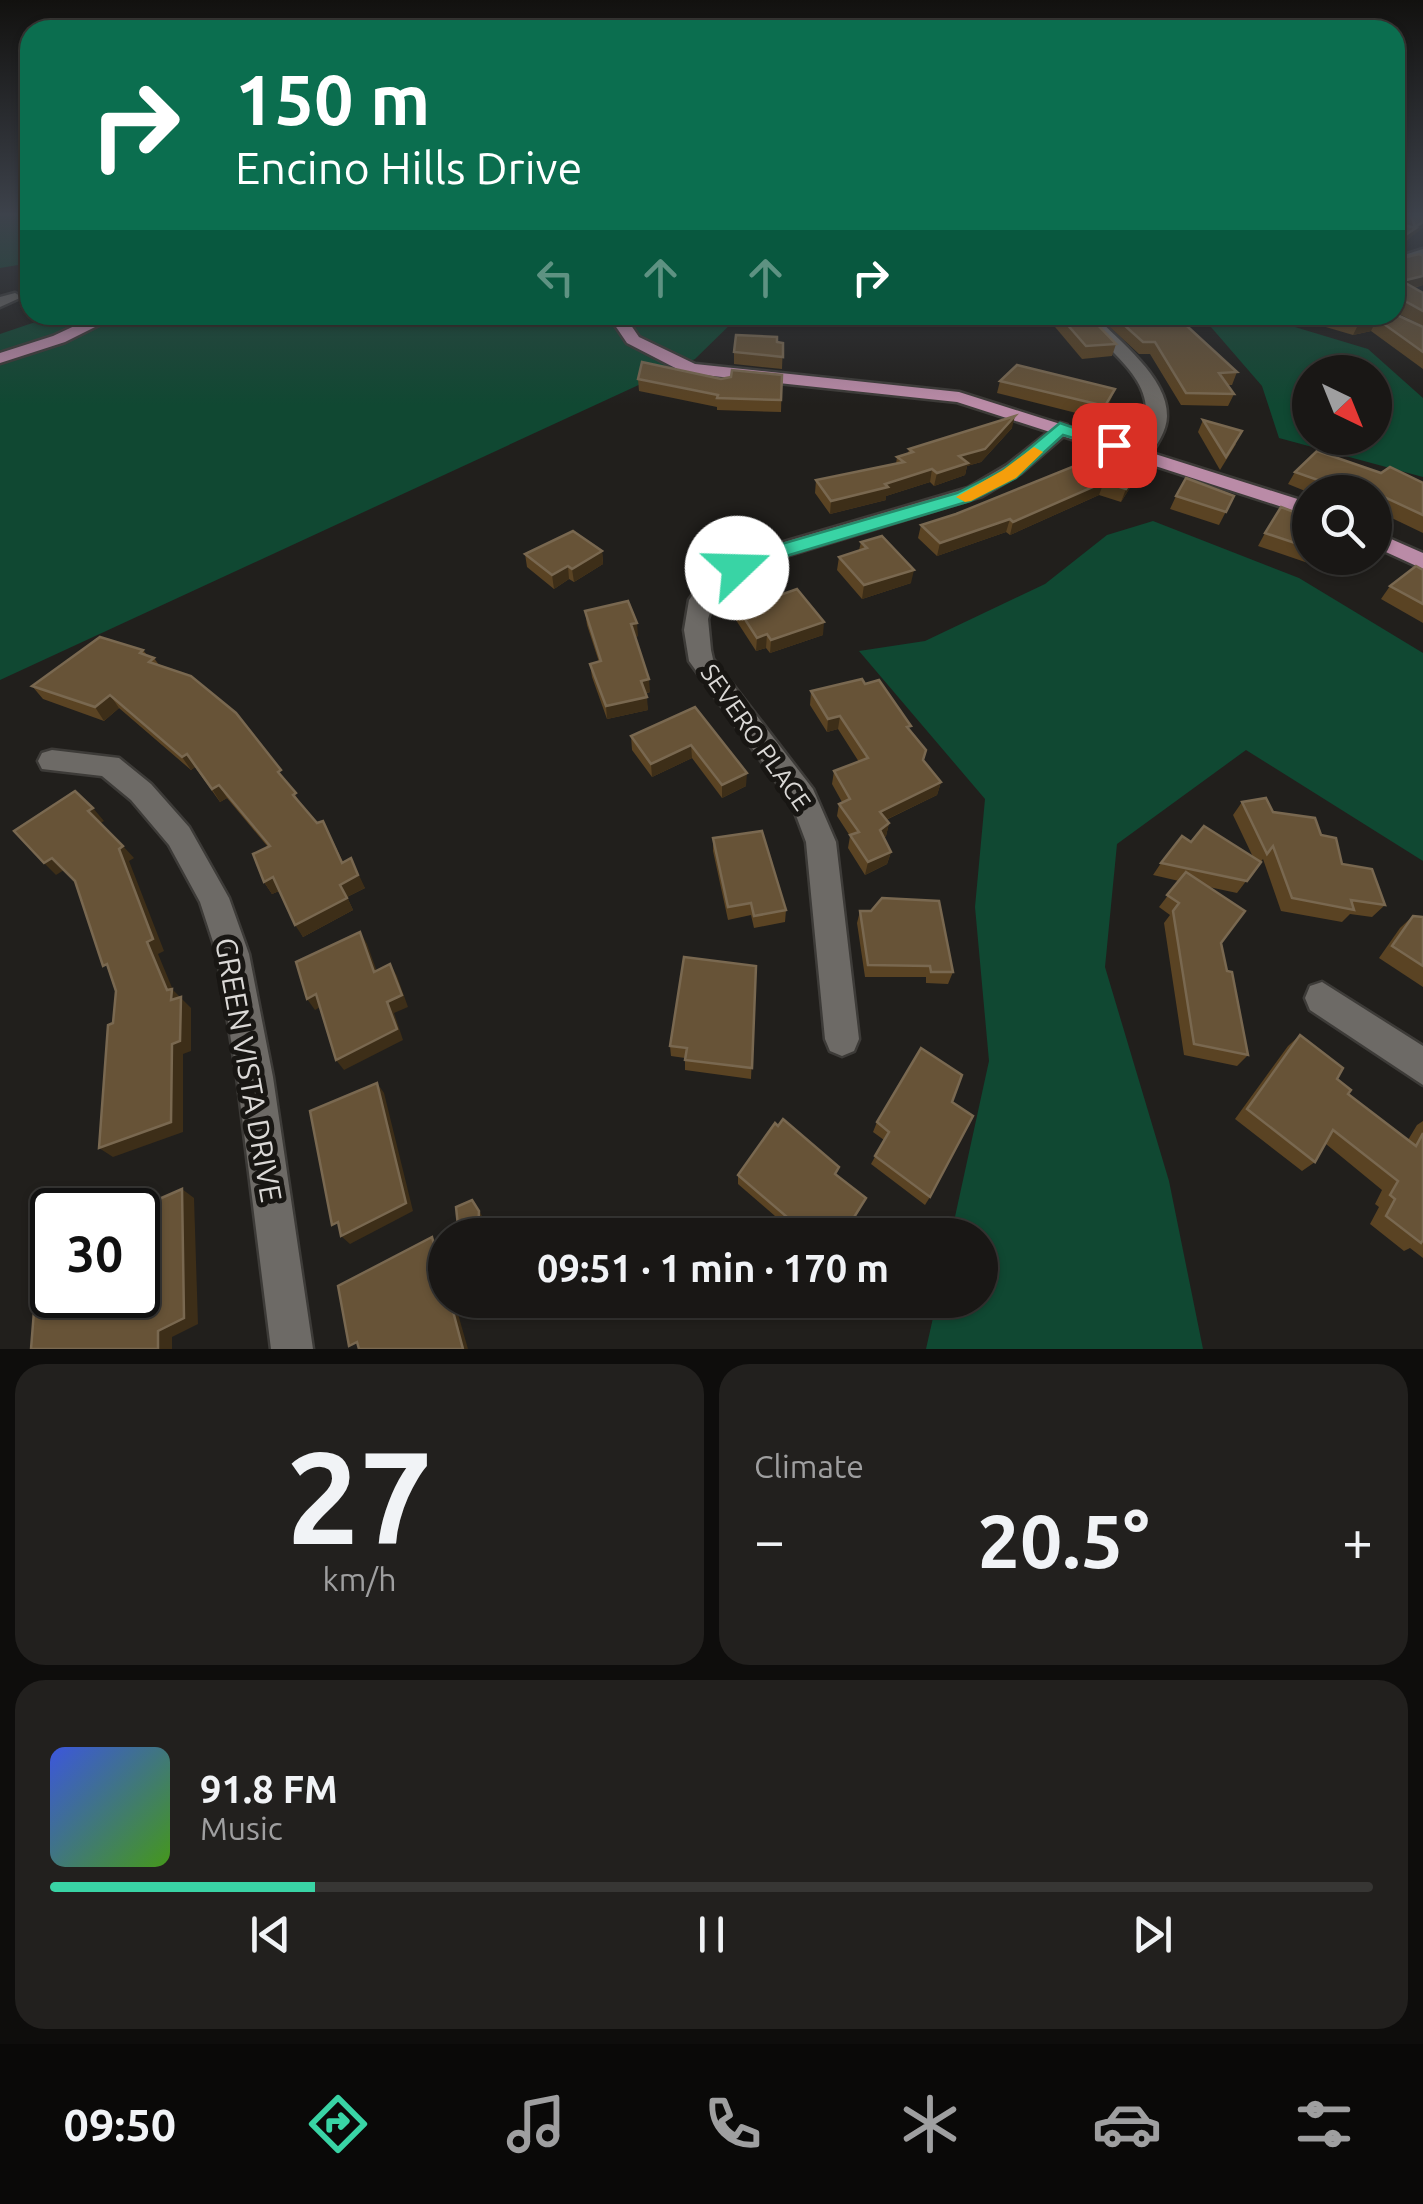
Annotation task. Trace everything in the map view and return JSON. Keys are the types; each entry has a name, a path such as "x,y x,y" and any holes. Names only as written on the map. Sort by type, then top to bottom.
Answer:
{"main road":[{"path":"0,358 90,325"},
{"path":"622,325 632,340 691,369 764,379 926,391 1060,428 1292,504"},
{"path":"1392,546 1423,562"}],"street":[{"path":"1095,325 1150,387 1158,410 1154,432 1142,454"},
{"name":"SEVERO PLACE","path":"842,1039 821,842 804,797 701,661 695,636 696,611 713,582 737,568 768,555 964,497 1010,474 1060,428"},
{"name":"GREEN VISTA DRIVE","path":"52,761 109,766 142,792 179,836 214,898 233,954 255,1077 292,1349"},
{"path":"1322,998 1423,1067"}],"green space":[{"path":"27,325 730,325 695,359 0,680 0,334"},
{"path":"1209,325 1288,325 1368,349 1375,355 1292,355 1292,442 1279,438 1262,386"},
{"path":"1392,370 1423,398 1423,477 1342,455 1392,455"},
{"path":"1153,521 1299,578 1423,653 1423,861 1246,750 1117,844 1105,967 1169,1181 1203,1349 926,1349 933,1318 998,1318 998,1218 955,1218 989,1061 975,907 985,799 859,651 925,641 1045,584 1107,535"}],"building":[{"path":"1405,283 1423,293 1423,311 1405,301"},
{"path":"1405,319 1423,327 1423,352 1385,325 1405,325"},
{"path":"1068,325 1098,325 1116,344 1086,346"},
{"path":"1124,325 1186,325 1237,372 1219,373 1234,394 1186,393 1155,342 1143,342"},
{"path":"736,335 777,337 777,342 783,343 783,357 734,352"},
{"path":"642,362 721,379 731,377 732,370 782,375 781,400 717,398 718,395 638,379"},
{"path":"1017,365 1115,389 1105,406 1000,381"},
{"path":"1015,416 985,449 959,456 968,463 937,473 932,469 885,484 888,487 831,501 816,480 904,462 897,457 913,452 909,449"},
{"path":"1203,420 1242,431 1226,457"},
{"path":"1104,454 1141,466 1126,489 1104,482 1013,522 1010,519 940,543 921,525 956,514"},
{"path":"1313,455 1329,455 1381,473 1390,467 1423,483 1423,515 1392,501 1392,475 1295,472"},
{"path":"1186,478 1234,496 1226,512 1176,496"},
{"path":"1281,507 1292,511 1292,542 1265,533"},
{"path":"573,531 602,551 572,569 568,566 552,575 525,554"},
{"path":"882,536 914,570 864,585 839,557 867,548 861,542"},
{"path":"1416,566 1423,570 1423,604 1390,586"},
{"path":"797,589 824,622 771,640 767,634 757,638 735,604 762,595 766,600"},
{"path":"628,601 637,623 631,624 649,679 641,681 647,697 606,706 590,664 601,661 585,611"},
{"path":"100,637 143,650 140,653 154,658 149,662 191,676 236,713 281,770 278,772 296,793 293,795 317,823 323,821 342,863 351,858 358,875 340,885 347,898 295,925 273,877 264,882 253,854 270,846 219,785 212,789 187,754 182,757 110,695 95,707 32,686"},
{"path":"862,679 865,684 879,680 926,750 923,760 941,782 880,812 889,823 880,830 891,852 868,862 850,835 859,832 839,804 850,799 834,771 868,758 840,716 828,719 811,691"},
{"path":"695,707 747,773 722,785 691,745 651,764 631,736"},
{"path":"75,791 93,808 88,811 123,846 119,849 153,939 147,942 167,990 172,989 171,1000 181,997 180,1041 172,1044 171,1122 99,1148 108,1025 113,1023 116,991 107,964 103,966 75,881 52,858 44,863 14,831"},
{"path":"1266,798 1273,812 1315,818 1321,835 1336,838 1342,864 1372,869 1385,905 1351,900 1354,910 1292,898 1273,846 1267,854 1242,802"},
{"path":"1204,826 1261,862 1247,881 1161,863 1182,836 1191,842"},
{"path":"762,831 786,910 754,916 751,903 728,907 713,838"},
{"path":"1186,872 1245,911 1221,943 1227,971 1232,972 1248,1055 1194,1044 1173,911 1179,903 1167,895"},
{"path":"882,898 939,901 953,972 931,972 930,966 868,965 860,911 871,911"},
{"path":"1413,916 1423,917 1423,966 1392,946"},
{"path":"360,932 374,972 390,964 402,995 387,1002 397,1029 336,1060 316,994 307,999 296,962"},
{"path":"684,957 756,966 752,1068 685,1060 687,1048 670,1046"},
{"path":"1300,1035 1343,1068 1337,1079 1351,1090 1348,1094 1416,1146 1423,1133 1421,1243 1386,1216 1395,1199 1390,1195 1398,1181 1333,1130 1315,1162 1247,1109"},
{"path":"921,1048 962,1075 952,1102 973,1116 930,1197 875,1156 889,1132 877,1122"},
{"path":"377,1083 406,1203 341,1236 338,1222 332,1225 310,1111"},
{"path":"783,1119 839,1167 835,1174 866,1198 854,1218 788,1218 738,1175 775,1123 778,1126"},
{"path":"182,1189 184,1318 158,1331 158,1349 31,1349 33,1318 160,1318 160,1199"},
{"path":"472,1200 479,1218 457,1218 456,1207"},
{"path":"428,1239 428,1318 455,1318 463,1349 359,1349 357,1342 349,1346 338,1286"}],"slow traffic":[{"path":"965,497 1010,474 1034,452"}],"route":[{"path":"737,568 768,555 964,497 1010,474 1060,428 1114,445"}]}
